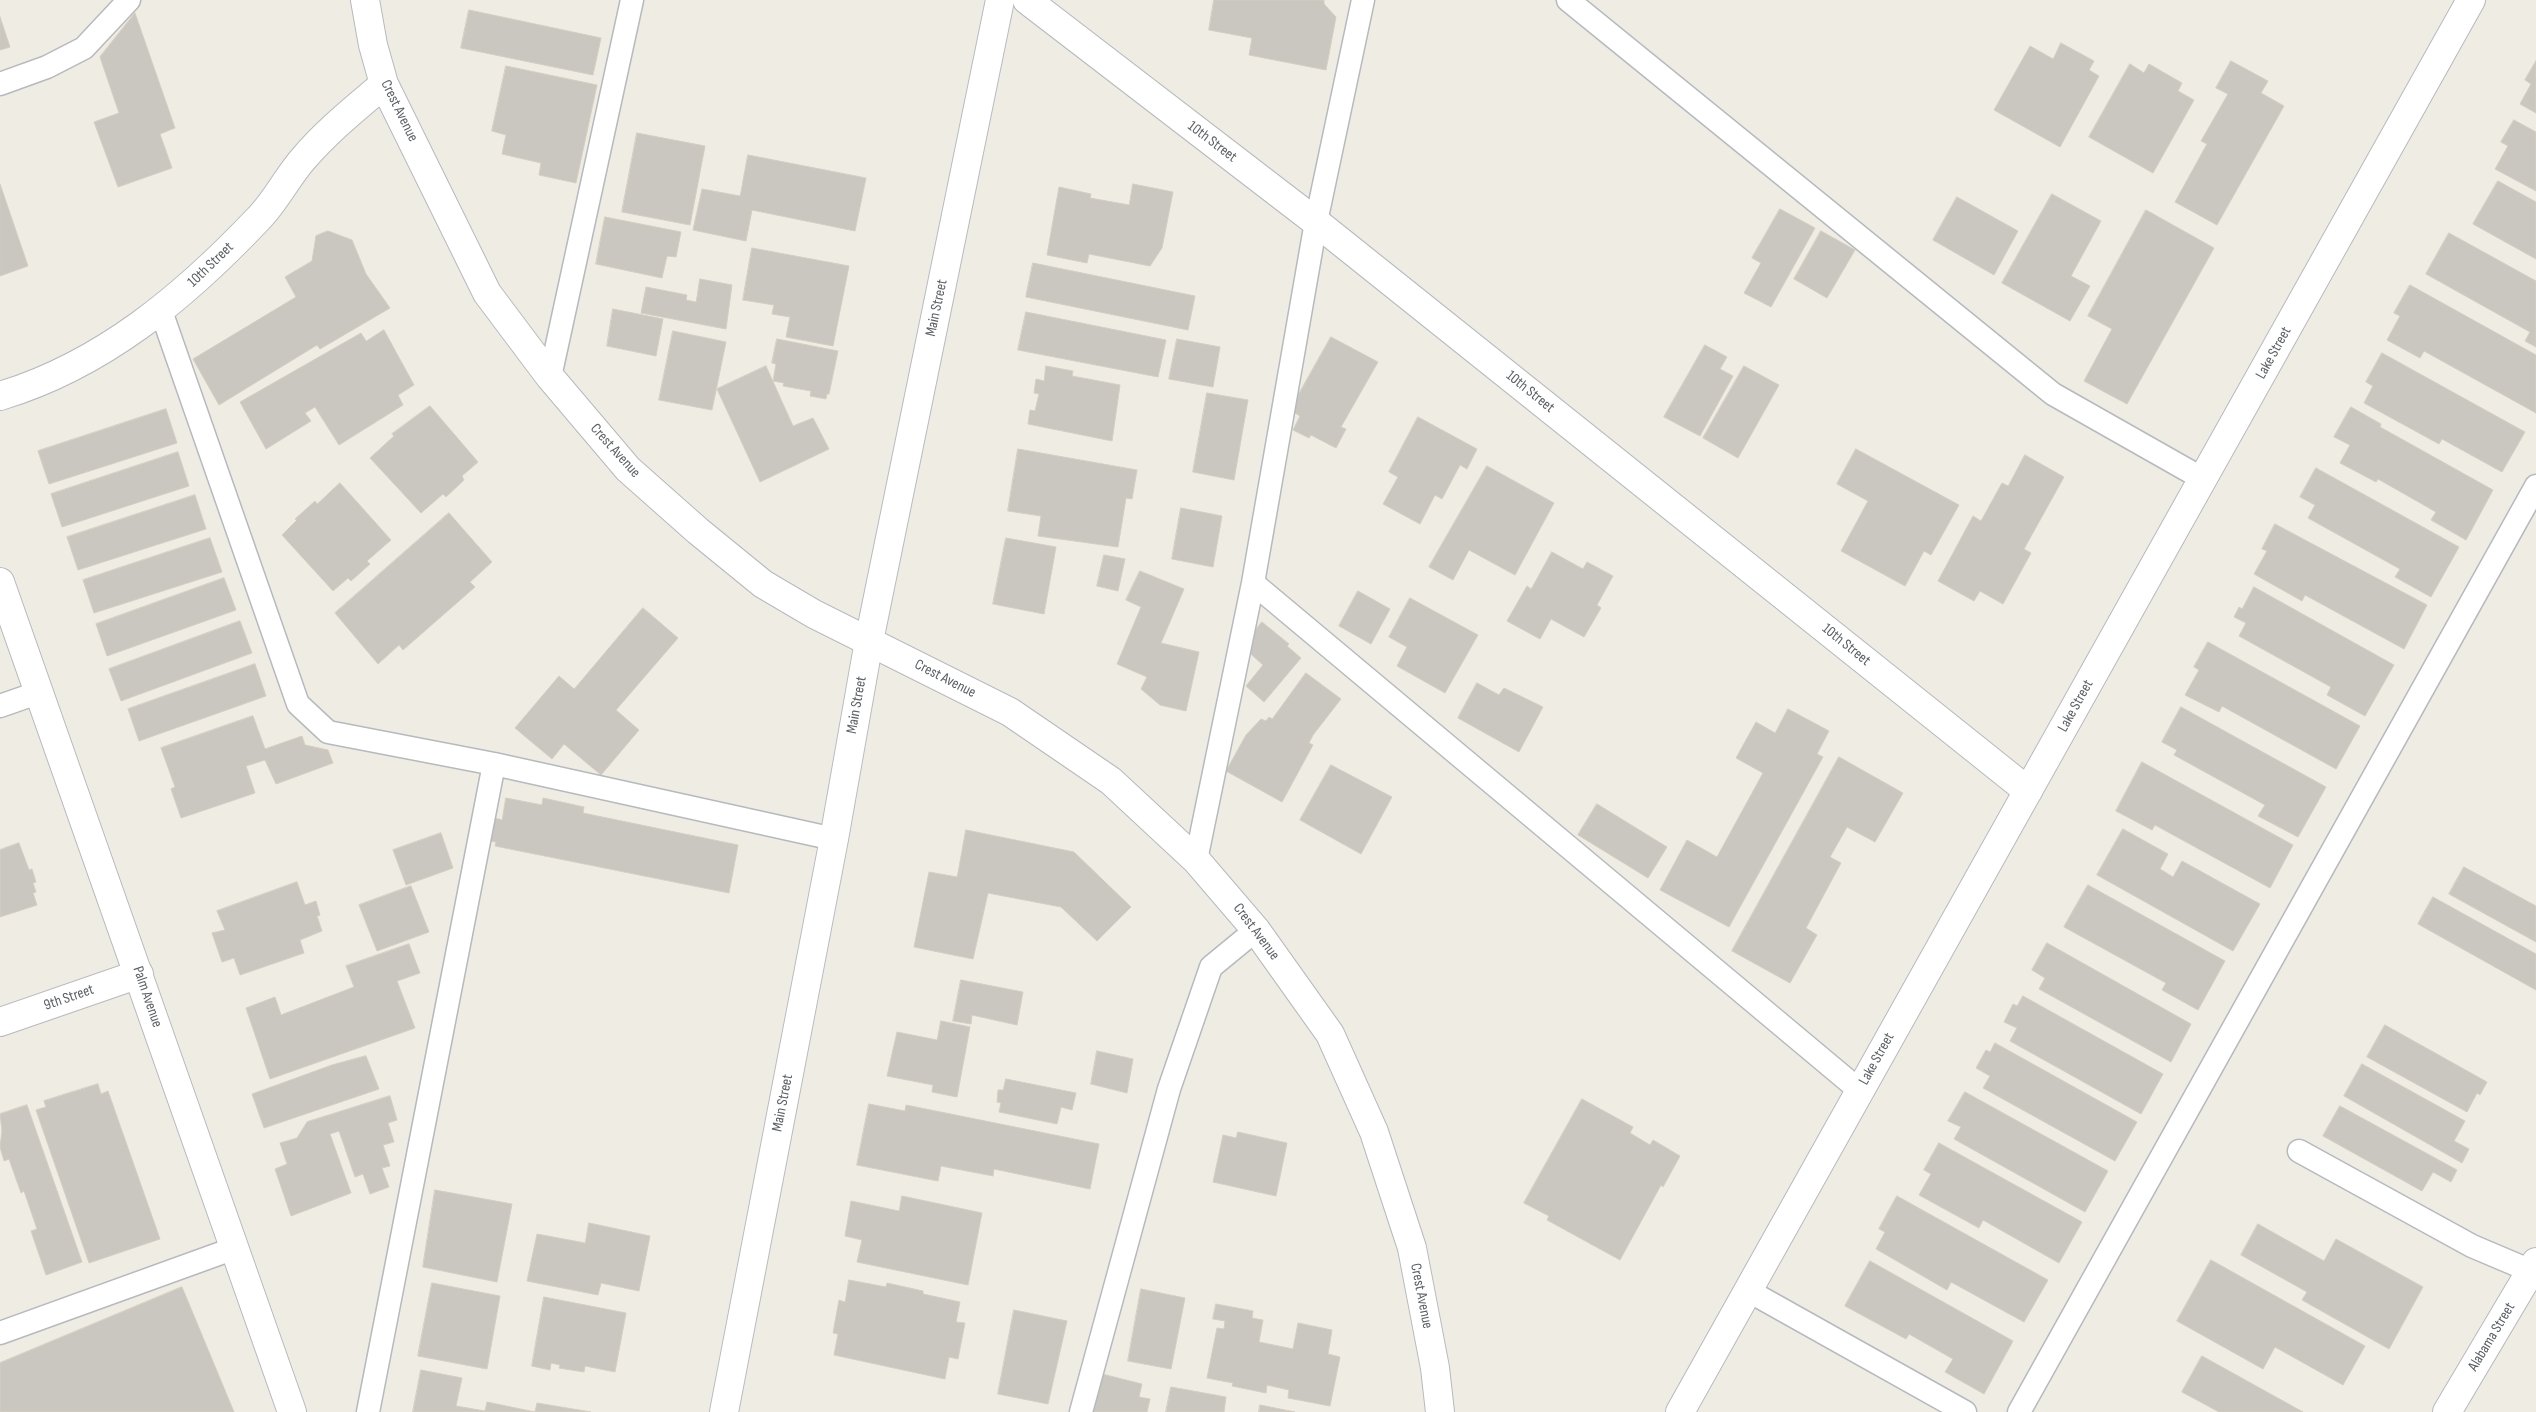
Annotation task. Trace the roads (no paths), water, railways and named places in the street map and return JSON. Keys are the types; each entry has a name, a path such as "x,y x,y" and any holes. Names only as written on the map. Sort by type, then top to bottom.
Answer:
{"street":[{"name":"Crest Avenue","path":"365,0 373,45 384,84 487,292 550,377 628,469 698,531 763,584 814,614 1018,717 1111,781 1196,860 1256,930 1330,1034 1374,1132 1412,1248 1435,1368 1440,1412"},
{"name":"Main Street","path":"724,1412 834,839 869,641 1000,0"},
{"name":"10th Street","path":"1027,0 1316,222 2028,791"},
{"name":"Lake Street","path":"1680,1412 2472,0"},
{"name":"10th Street","path":"0,396 35,386 112,344 161,311 260,217 303,159 335,124 384,84"},
{"name":"Palm Avenue","path":"0,582 292,1412"},
{"name":"9th Street","path":"0,1022 139,974"},
{"name":"Alabama Street","path":"2447,1412 2534,1269"}],"lane":[{"path":"0,84 48,67 84,48 129,0"},
{"path":"550,377 632,0"},
{"path":"1196,860 1253,583 1316,222 1363,0"},
{"path":"1568,0 2053,394 2203,479"},
{"path":"161,311 298,704 328,732 494,764 834,839"},
{"path":"2019,1412 2536,486"},
{"path":"1253,583 1859,1090"},
{"path":"0,706 40,692"},
{"path":"368,1412 494,764"},
{"path":"1081,1412 1169,1089 1211,967 1256,930"},
{"path":"2299,1151 2472,1246 2534,1269"},
{"path":"0,1333 235,1248"},
{"path":"1747,1290 1965,1412"}]}
